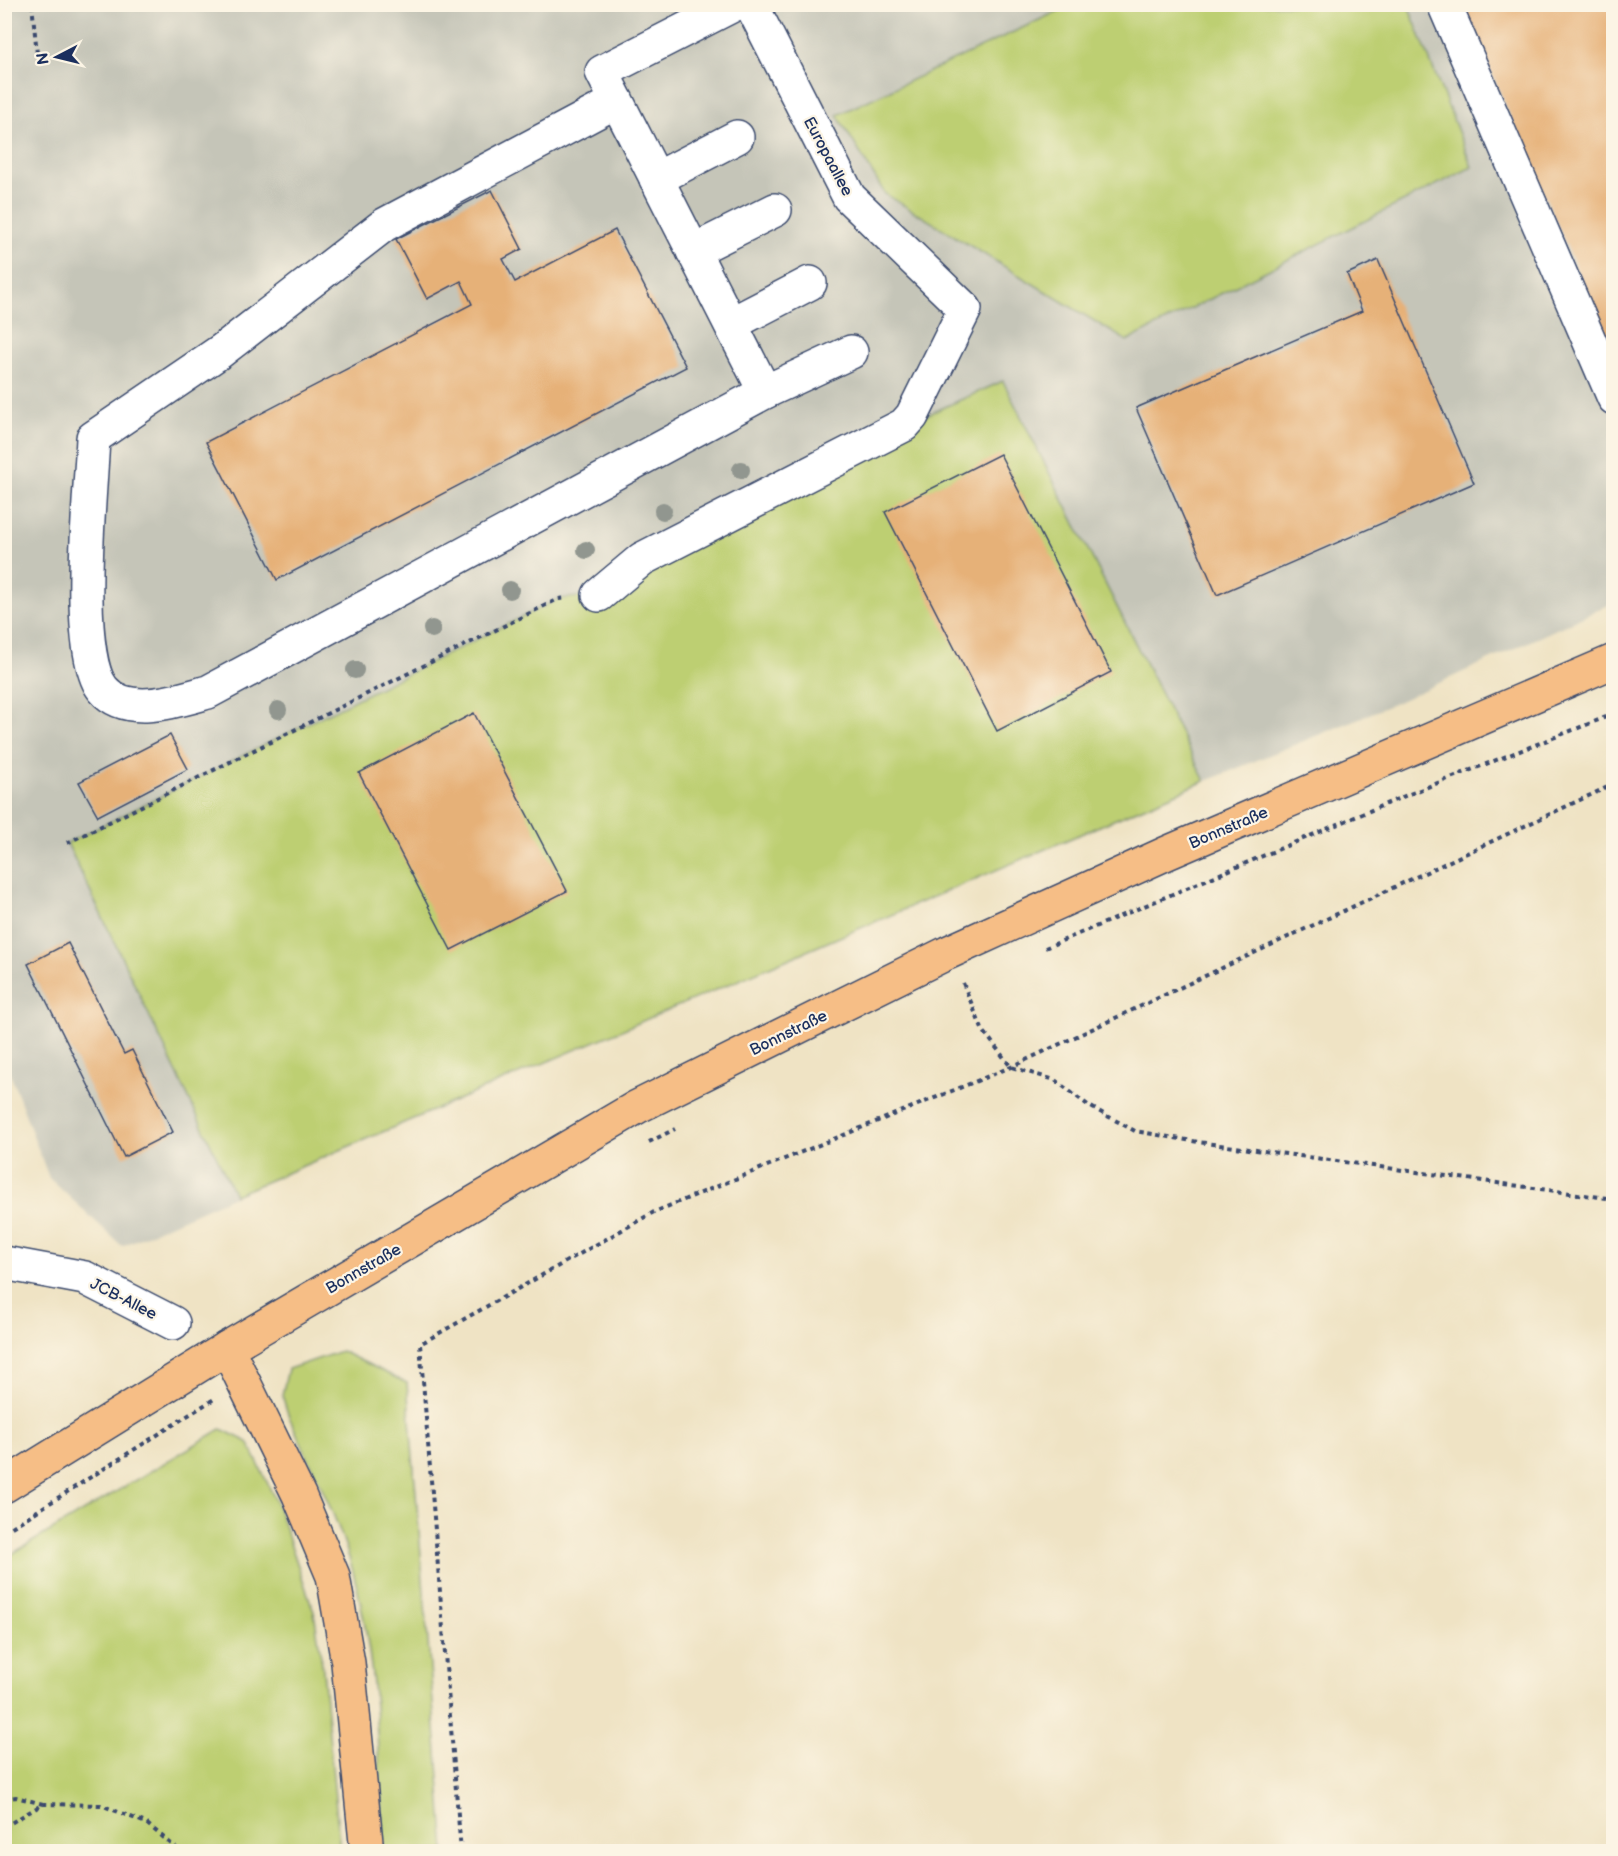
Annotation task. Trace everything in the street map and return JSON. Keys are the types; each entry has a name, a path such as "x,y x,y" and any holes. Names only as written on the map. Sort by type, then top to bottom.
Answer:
{"main road":[{"name":"Bonnstraße","path":"4,1486 227,1348 637,1107 947,953 1136,867 1614,662"},
{"path":"227,1348 299,1495 333,1576 348,1663 367,1851"}],"street":[{"path":"735,4 602,72 765,392"},
{"name":"Europaallee","path":"599,595 642,559 904,425 912,416 965,309 849,196 751,4"},
{"path":"1444,4 1614,398"},
{"path":"617,101 384,225 221,351 93,438 85,596 93,660 103,689 121,701 159,706 208,692 765,392 851,352"},
{"path":"656,179 737,137"},
{"path":"693,251 774,210"},
{"path":"730,324 810,283"},
{"name":"JCB-Allee","path":"4,1263 85,1278 173,1323"}],"path":[{"path":"32,4 37,54"},
{"path":"67,843 558,599 599,595"},
{"path":"1039,951 1407,795 1614,714"},
{"path":"461,1851 420,1344 654,1212 1011,1067 1614,784"},
{"path":"953,988 974,978"},
{"path":"963,983 982,1029 1011,1067 1055,1080 1089,1106 1135,1131 1198,1142 1614,1199"},
{"path":"644,1144 676,1128"},
{"path":"4,1532 243,1380"},
{"path":"4,1799 16,1797 43,1804 101,1805 146,1823 181,1851"},
{"path":"4,1827 43,1804"}],"shaded area":[{"path":"5,5 1613,5 1613,603 1391,705 681,997 122,1246 49,1178 5,1060"}],"green space":[{"path":"1071,5 1408,5 1472,167 1127,341 885,194 837,115"},
{"path":"1003,381 1205,781 235,1195 67,843 558,599 599,595 904,425"},
{"path":"341,1351 407,1383 445,1851 384,1851 374,1698 357,1585 340,1531 288,1414 282,1395 288,1369"},
{"path":"221,1429 248,1442 275,1499 314,1612 323,1670 340,1851 5,1851 5,1558"}],"building":[{"path":"1462,4 1614,4 1614,355"},
{"path":"492,190 522,249 503,259 515,282 615,230 686,367 277,580 206,442 472,304 461,281 427,299 396,239"},
{"path":"1378,260 1474,483 1217,595 1136,408 1362,311 1347,274"},
{"path":"1000,454 1111,672 997,731 885,512"},
{"path":"474,713 567,891 451,950 359,773"},
{"path":"170,735 188,769 98,816 79,782"},
{"path":"68,943 124,1054 132,1050 173,1132 124,1157 28,964"}]}
